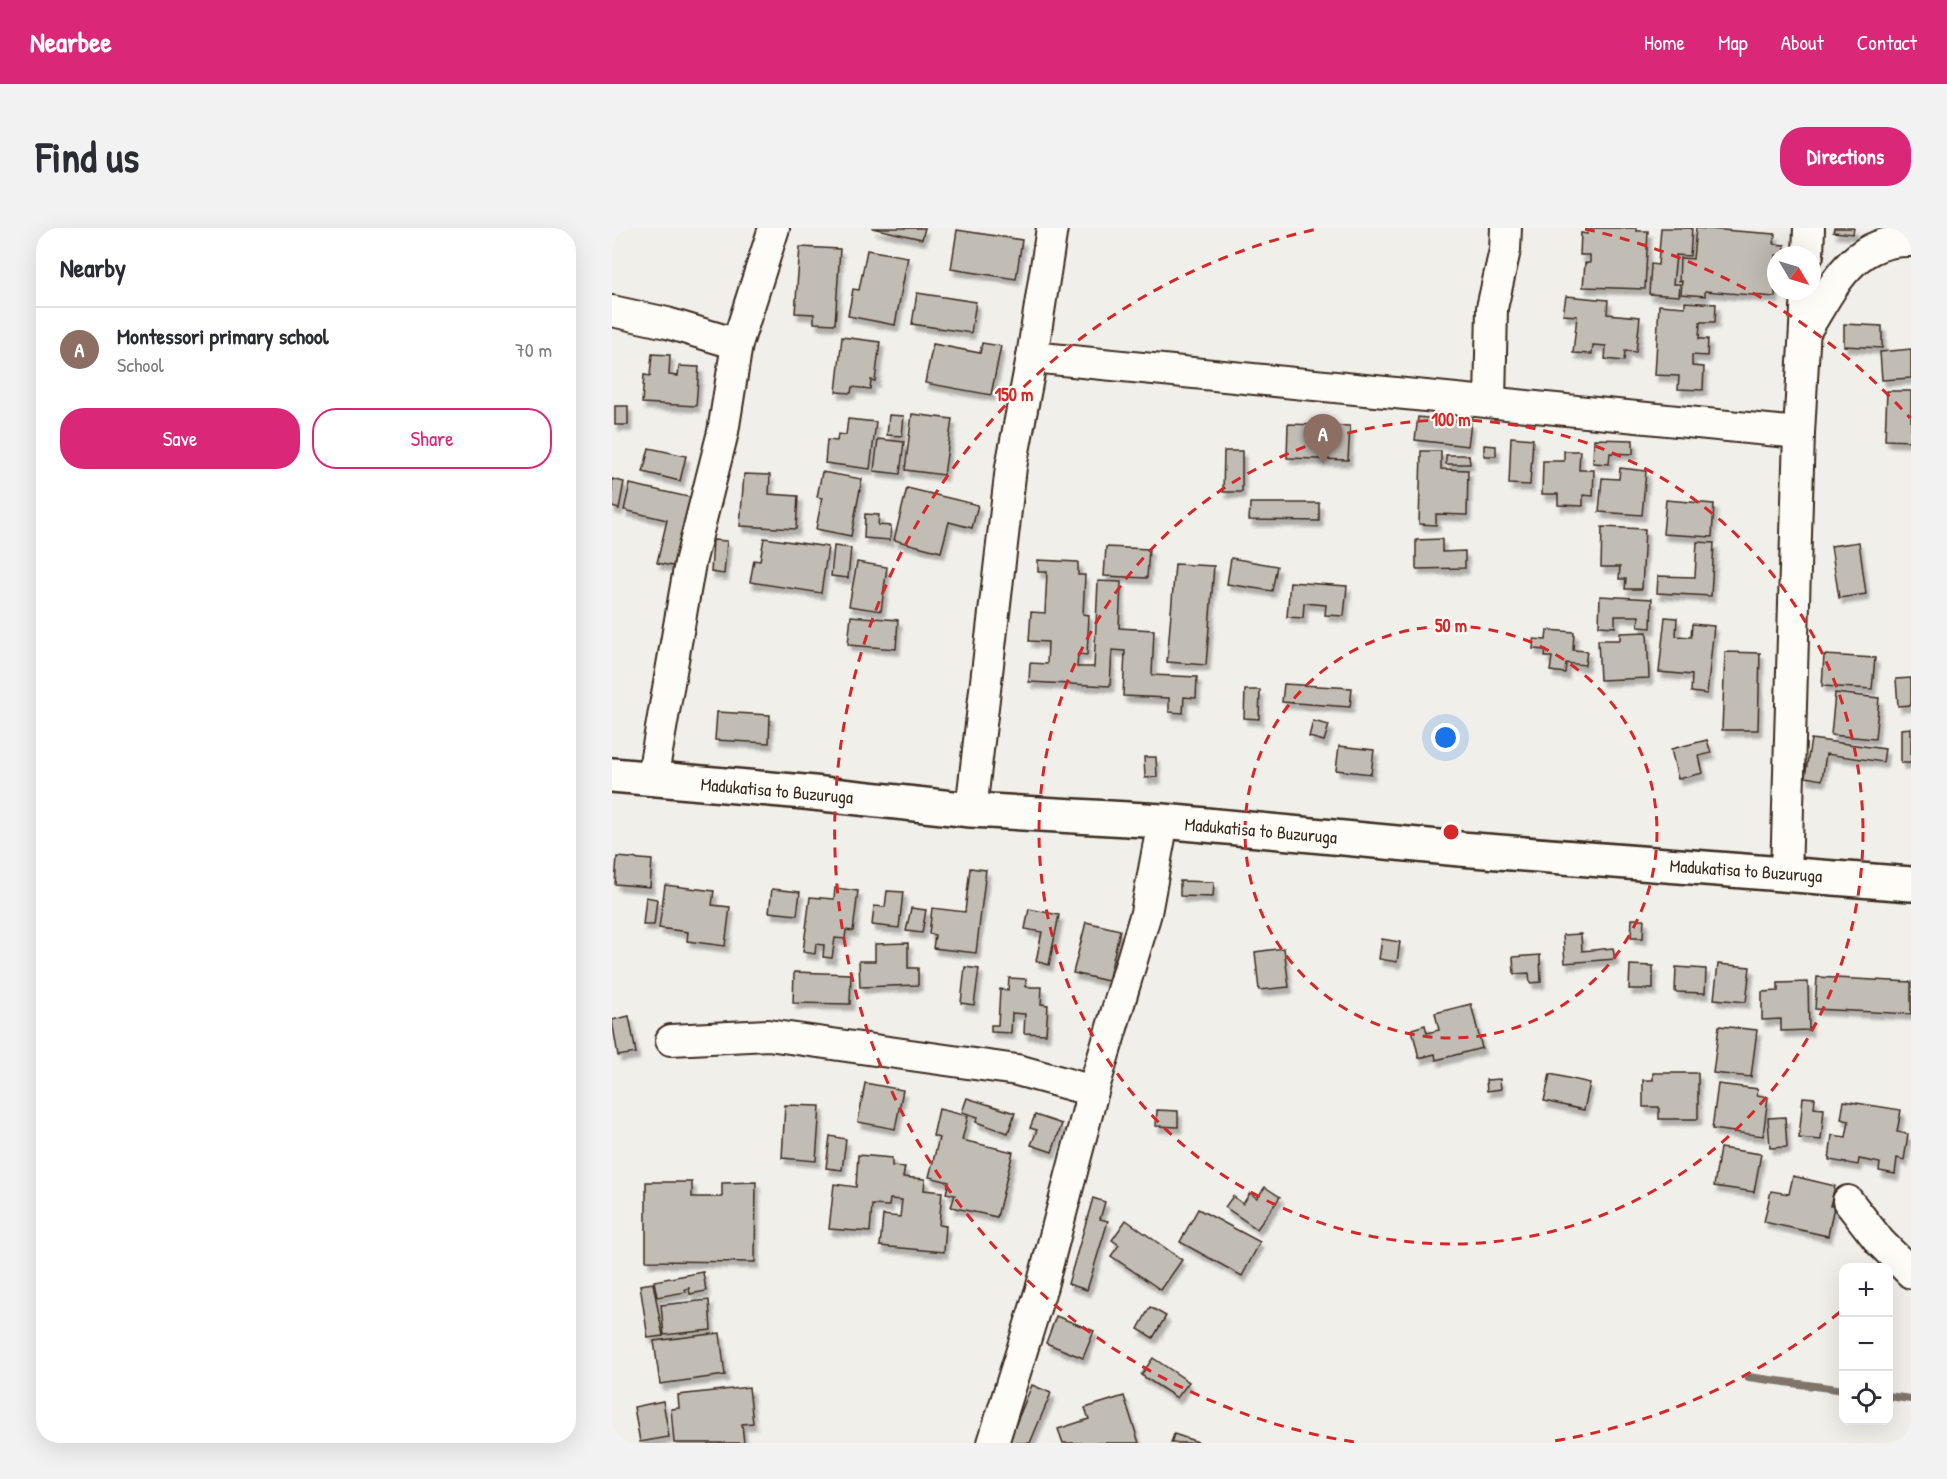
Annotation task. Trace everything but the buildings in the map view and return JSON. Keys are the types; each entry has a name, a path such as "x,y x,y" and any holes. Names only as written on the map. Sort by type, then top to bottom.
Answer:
{"main road":[{"name":"Madukatisa to Buzuruga","path":"612,775 971,810 1163,821 1460,849 1911,884"}],"street":[{"path":"652,780 690,563 723,432 737,344 774,228"},
{"path":"971,810 1011,466 1032,357 1052,228"},
{"path":"1490,402 1492,308 1505,250 1506,228"},
{"path":"1808,246 1809,228"},
{"path":"1805,331 1842,273 1858,256 1877,245 1911,241"},
{"path":"1786,875 1799,433 1807,300"},
{"path":"612,311 666,323 737,344"},
{"path":"1032,357 1799,433"},
{"path":"993,1443 1042,1286 1093,1091 1146,913 1163,821"},
{"path":"671,1040 768,1035 1017,1070 1093,1091"},
{"path":"1848,1202 1880,1242 1911,1273"}],"waterway":[{"path":"1748,1377 1839,1389"},
{"path":"1893,1397 1911,1399"}],"place":[{"name":"Montessori primary school","path":"1323,464"}]}
